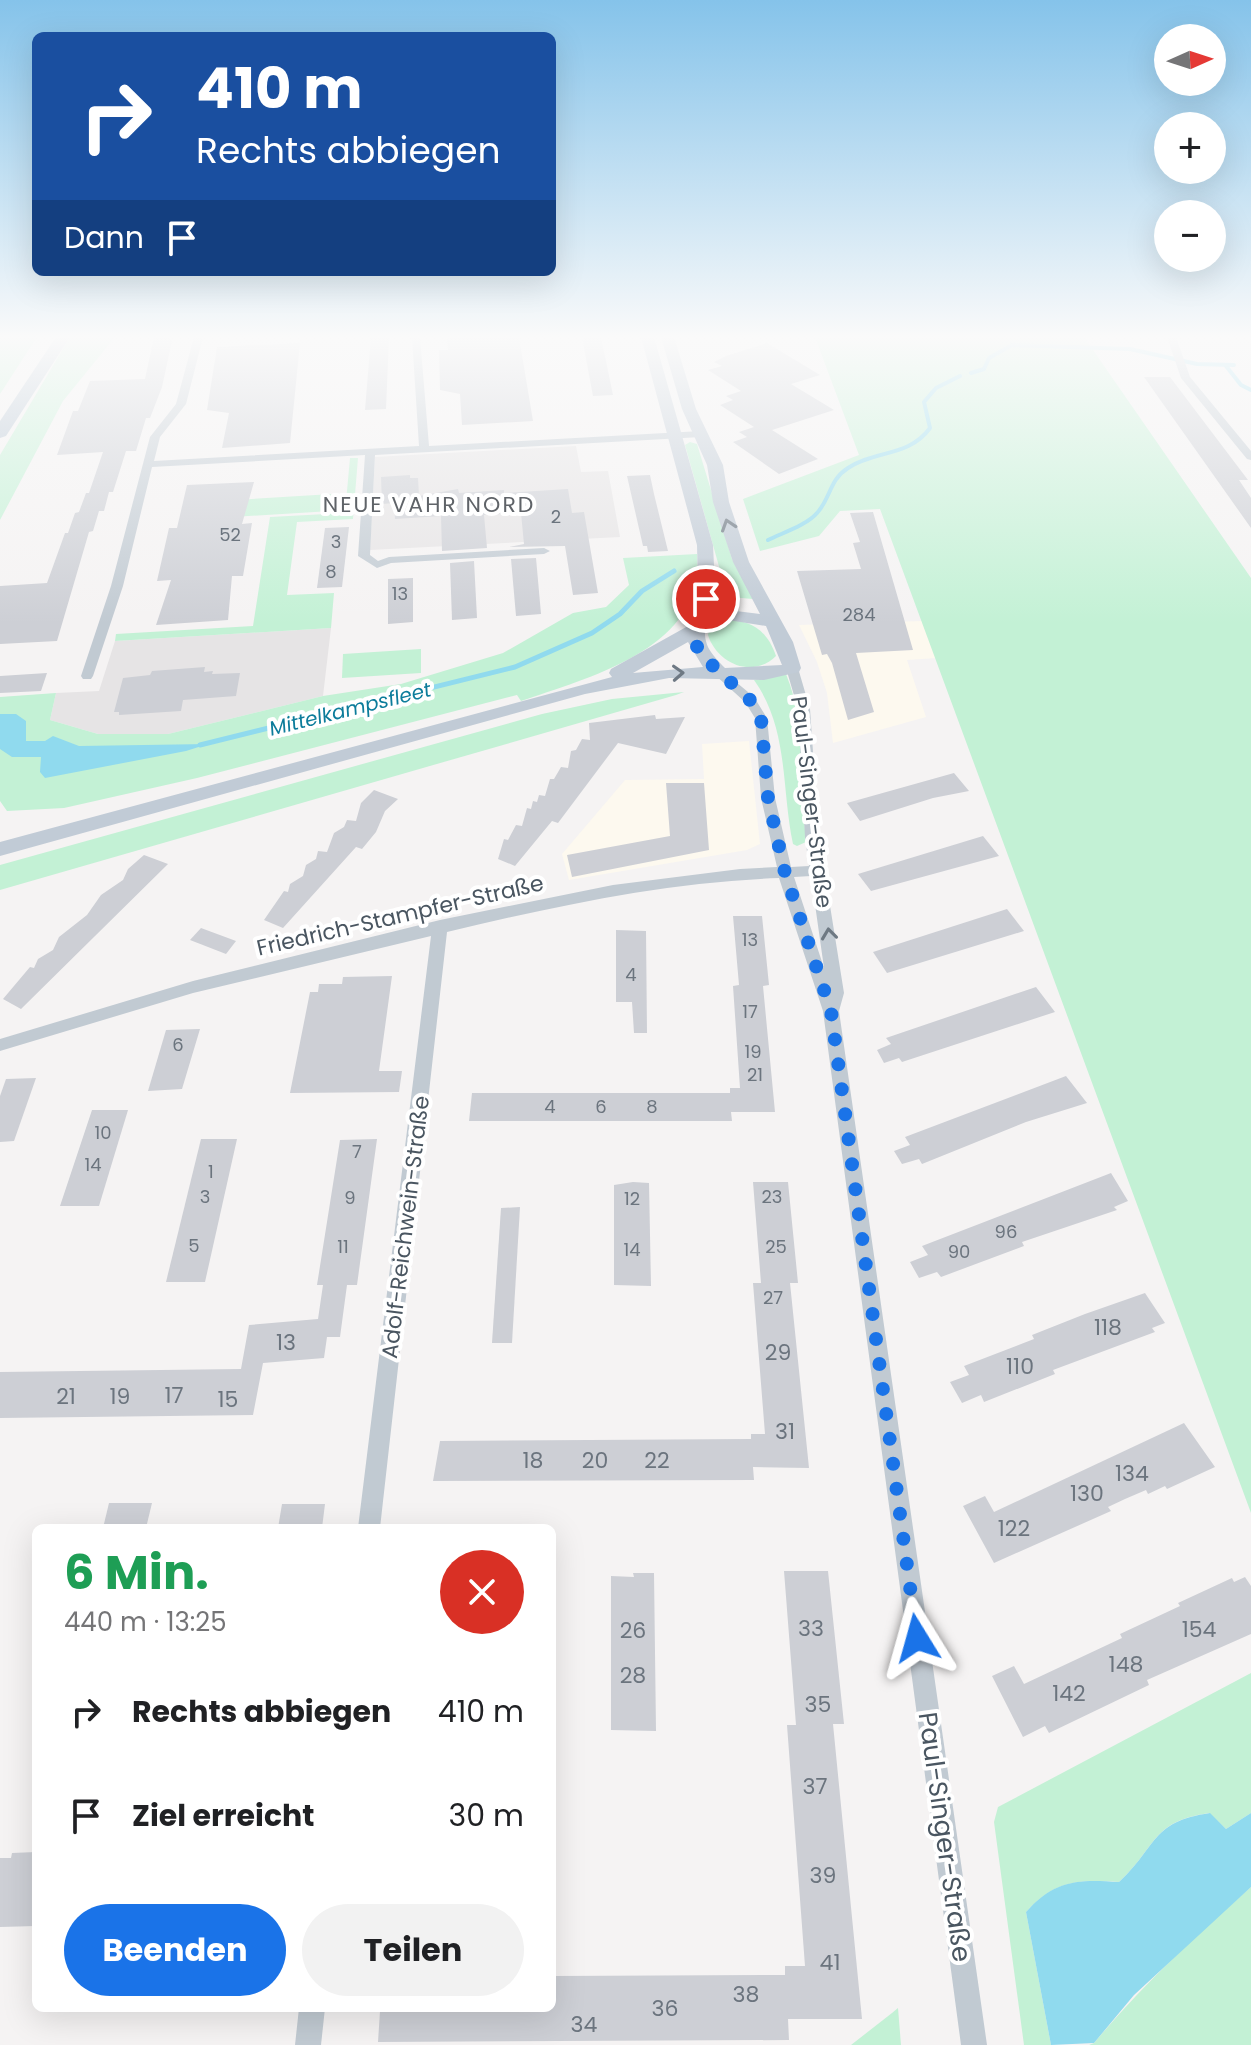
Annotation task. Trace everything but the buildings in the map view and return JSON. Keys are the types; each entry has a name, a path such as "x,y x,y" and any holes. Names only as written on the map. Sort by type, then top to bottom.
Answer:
{"street":[{"path":"87,676 117,586 158,432"},
{"path":"423,432 424,449"},
{"path":"1231,432 1251,457"},
{"path":"148,464 701,434"},
{"name":"Paul-Singer-Straße","path":"701,434 715,465 721,502 735,547 784,642 804,709 812,837 836,993 831,1011"},
{"path":"675,435 703,532 708,572 706,599 694,628"},
{"path":"370,452 364,556 377,565 389,560 544,551"},
{"path":"583,689 665,649 712,618 728,615 772,621"},
{"name":"Paul-Singer-Straße","path":"694,628 699,653 750,700 761,718 768,798 785,873 831,1011 974,2045"},
{"path":"0,849 583,689 656,674 718,671 761,676 792,668"},
{"name":"Friedrich-Stampfer-Straße","path":"0,1045 193,987 440,926 613,890 740,874 819,871"},
{"name":"Adolf-Reichwein-Straße","path":"369,1524 440,926"},
{"path":"308,2045 312,2012"}],"shaded area":[{"path":"576,446 581,472 608,471 620,537 370,550 375,457"},
{"path":"922,621 937,658 907,660 926,717 833,743 827,693 817,662 799,625"},
{"path":"331,628 323,696 168,734 98,734 50,720 56,693 99,691 115,641"},
{"path":"749,741 760,844 747,850 569,880 562,854 625,780 704,779 702,744"}],"green space":[{"path":"13,432 46,432 0,520 0,455"},
{"path":"851,432 1150,432 1251,578 1251,1513 880,509 840,511 819,536 760,551 743,499 859,455"},
{"path":"690,442 697,444 732,559 753,599 717,596 720,570 685,445"},
{"path":"350,458 358,458 353,519 297,522 287,595 334,593 331,628 115,641 116,634 253,626 270,517 345,513"},
{"path":"332,494 331,511 232,517 235,500"},
{"path":"697,554 695,586 683,613 663,635 638,654 579,681 521,701 517,695 197,778 64,808 7,811 0,801 0,697 56,693 50,720 98,734 168,734 323,696 401,684 503,653 573,613 606,607 629,585 623,558"},
{"path":"718,620 754,626 767,638 776,656 767,663 747,667 727,660 719,654 708,635 710,626"},
{"path":"421,649 421,673 342,678 343,654"},
{"path":"786,674 798,715 802,757 806,842 797,846 793,844 789,823 779,738 765,699 754,680"},
{"path":"684,692 0,890 0,865 542,714 612,699"},
{"path":"1251,1673 1251,1813 1226,1829 1209,1813 1176,1823 1156,1837 1119,1882 1068,1884 1047,1894 1026,1912 1051,2045 1024,2045 994,1822 998,1807"},
{"path":"1251,1887 1251,2045 1089,2045 1170,1962"},
{"path":"898,2008 901,2045 851,2045 892,2013"}],"water":[{"path":"0,714 16,714 26,721 26,741 45,741 53,736 79,746 208,744 45,778 40,772 41,757 12,757 0,749"},
{"path":"1210,1813 1226,1829 1251,1813 1251,1887 1134,1995 1094,2043 1051,2045 1026,1912 1047,1893 1068,1884 1119,1882 1165,1829 1190,1817"}],"waterway":[{"name":"Mittelkampsfleet","path":"768,540 813,517 822,507 837,478 848,468 869,458 902,449 926,432"},
{"name":"Mittelkampsfleet","path":"200,745 515,667 592,633 620,614 642,591 674,571"}],"district":[{"name":"NEUE VAHR NORD","path":"429,504"}],"route":[{"path":"706,599 694,628 695,640 699,653 750,700 761,718 768,798 785,873 831,1011 917,1638"}]}
